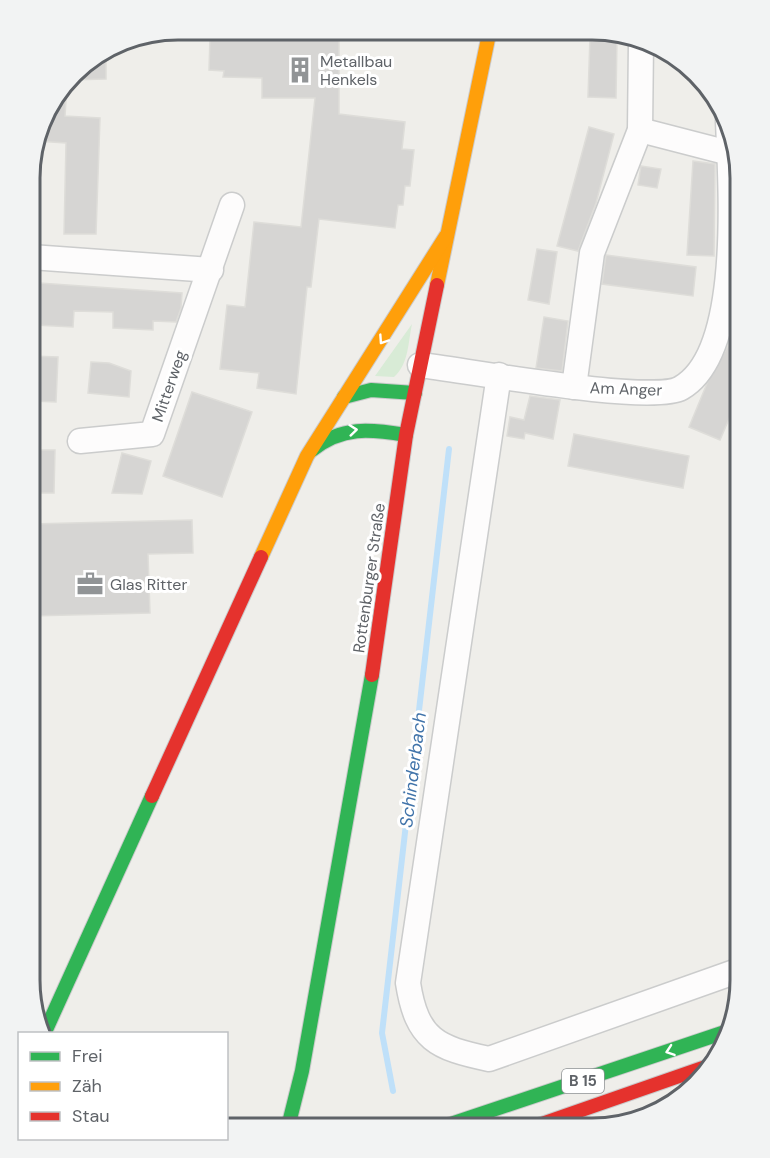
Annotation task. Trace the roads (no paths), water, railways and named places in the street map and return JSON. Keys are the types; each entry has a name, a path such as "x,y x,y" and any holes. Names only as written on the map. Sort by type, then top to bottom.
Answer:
{"main road":[{"name":"Rottenburger Straße","path":"290,1118 302,1071 370,691 406,435 488,40"},
{"path":"48,1024 307,456 413,296 446,236"},
{"path":"344,397 361,389 373,388 415,393"},
{"path":"307,456 322,441 343,430 366,428 406,435"},
{"name":"B 15","path":"469,1118 718,1034"},
{"name":"B 15","path":"559,1118 695,1070"}],"street":[{"name":"Am Anger","path":"574,387 592,253 640,130 641,50"},
{"path":"640,130 727,153"},
{"name":"Am Anger","path":"729,171 730,231"},
{"name":"Mitterweg","path":"80,441 152,434 232,205"},
{"name":"Am Anger","path":"420,365 574,387 659,393 680,389 698,374 710,351 725,307 730,238"},
{"path":"40,258 211,270"},
{"path":"499,375 408,983 416,1014 430,1038 449,1050 489,1059 729,974"}],"waterway":[{"name":"Schinderbach","path":"393,1091 382,1033 449,449"}],"place":[{"name":"Metallbau Henkels","path":"300,70"},
{"name":"Glas Ritter","path":"90,584"}]}
